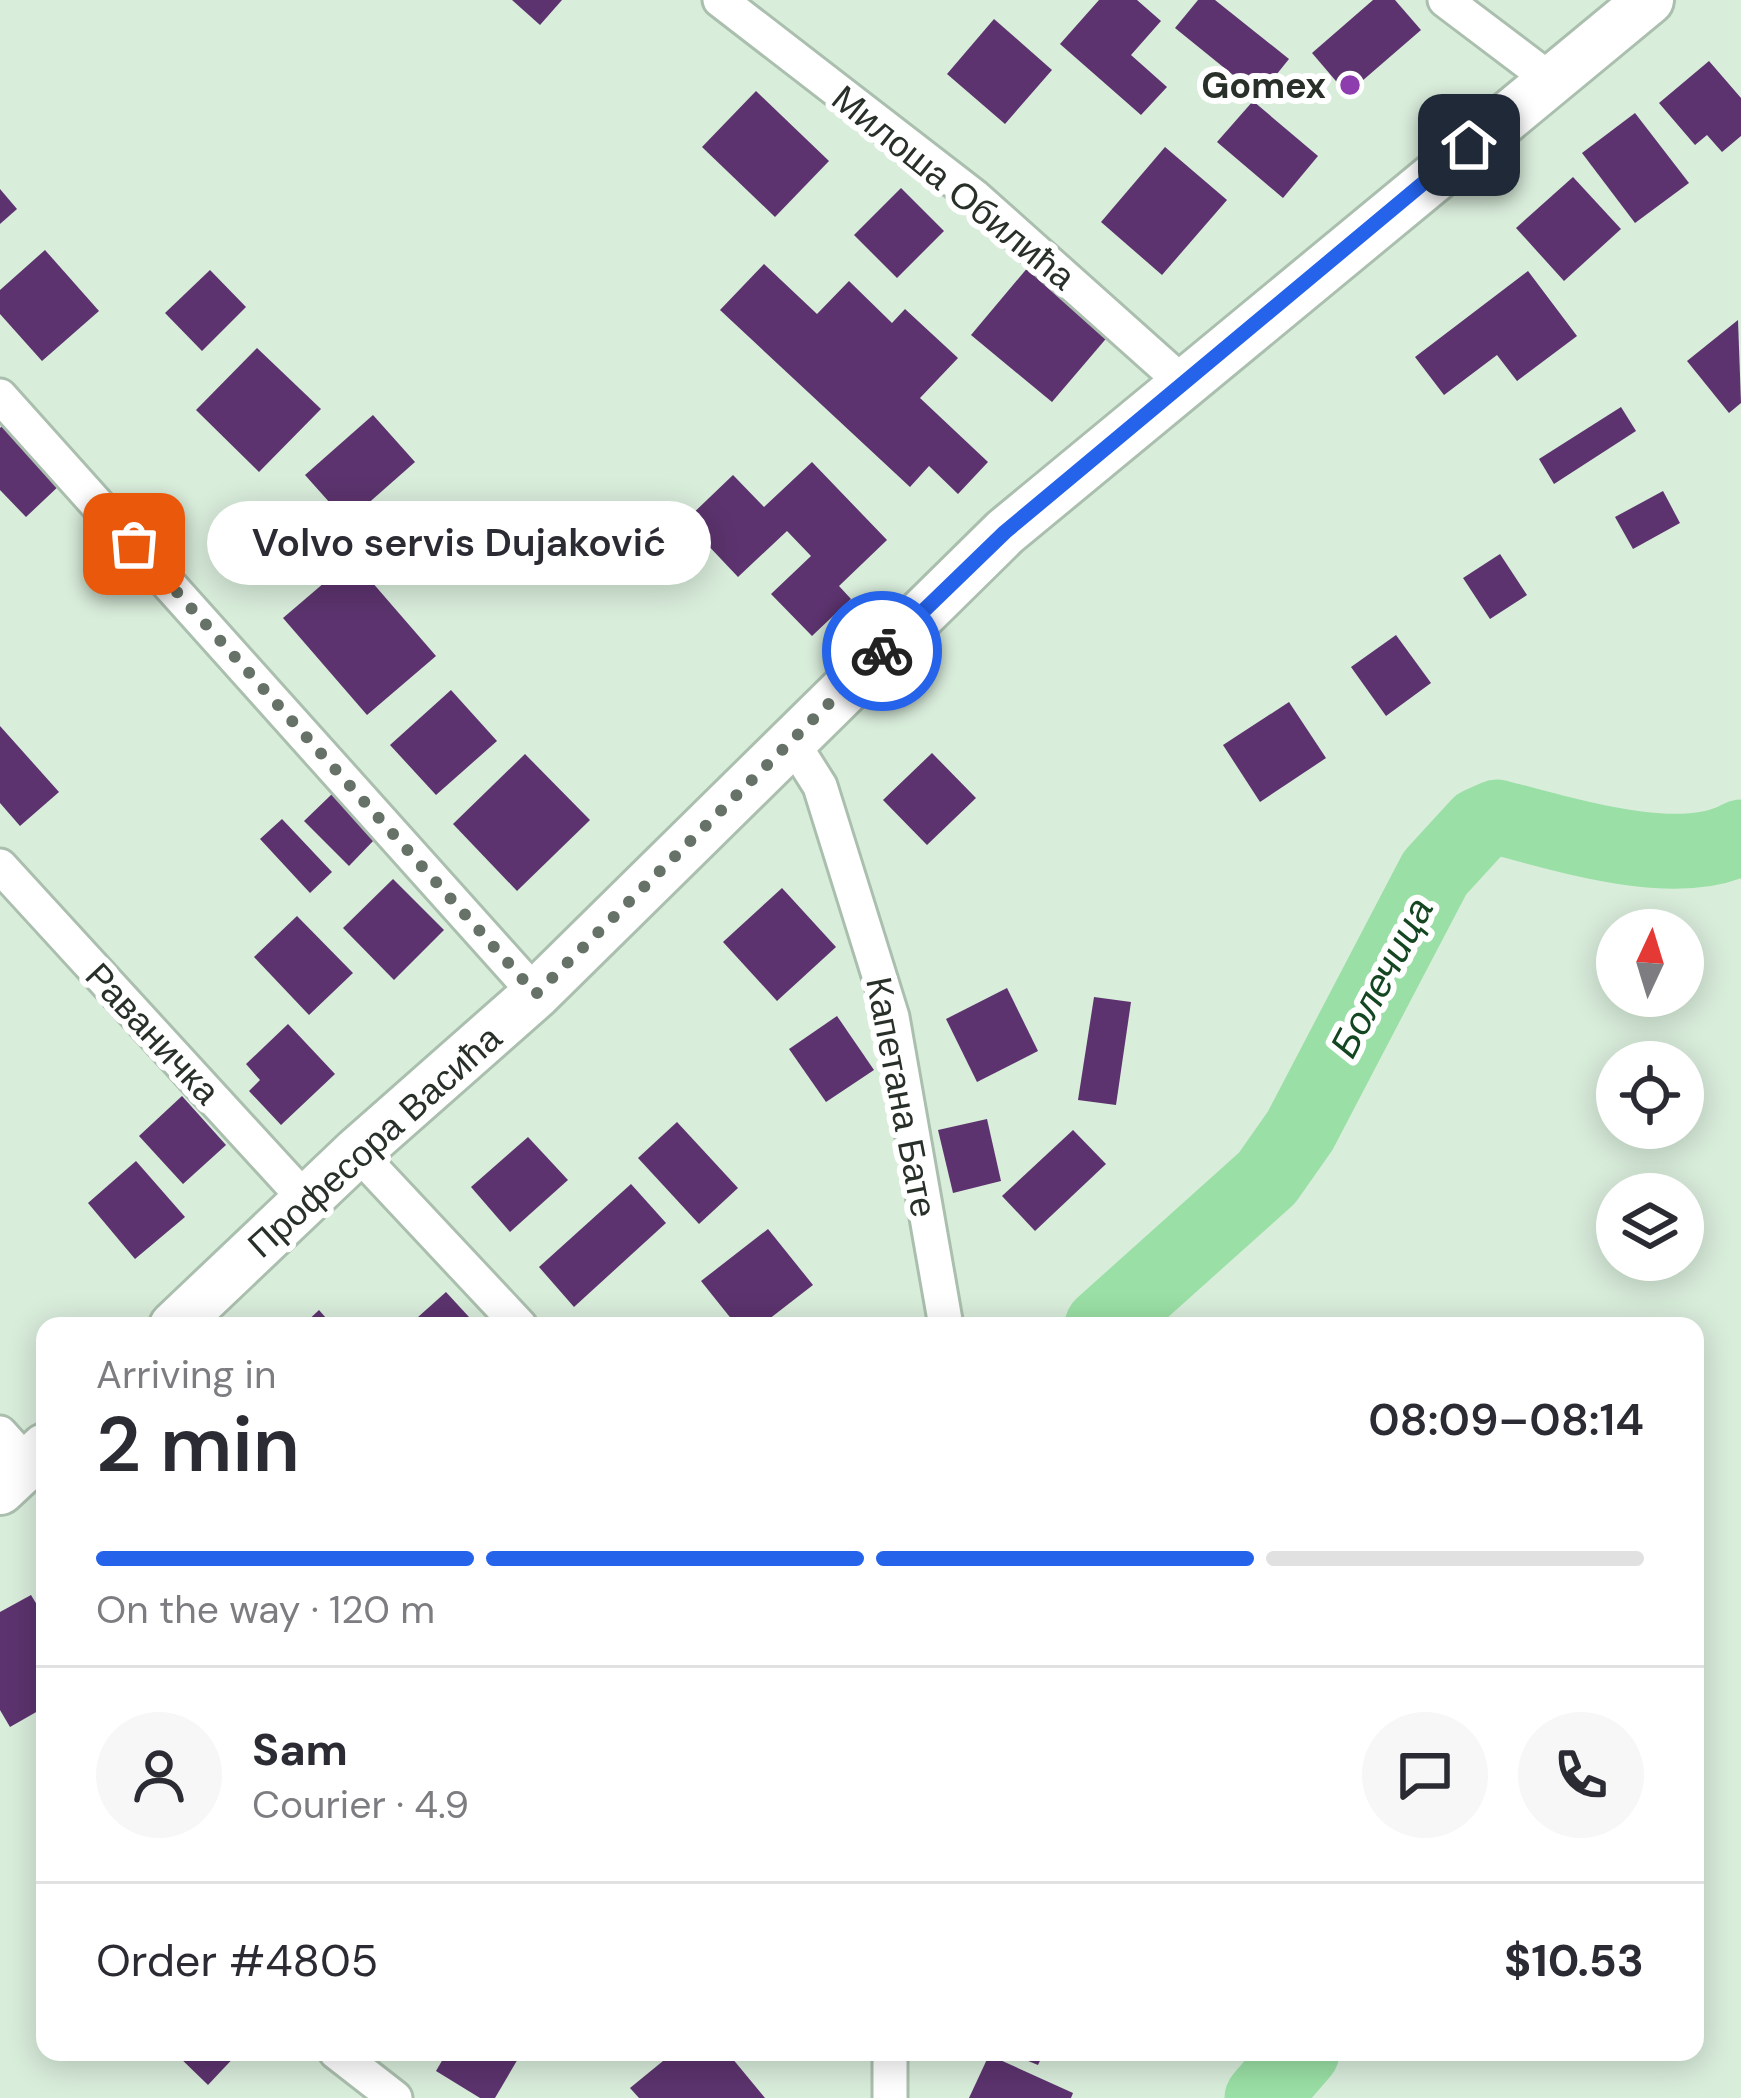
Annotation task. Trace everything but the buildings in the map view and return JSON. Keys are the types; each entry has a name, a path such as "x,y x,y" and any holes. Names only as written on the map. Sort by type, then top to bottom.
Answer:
{"street":[{"name":"Милоша Обилића","path":"720,0 975,197 1182,382"},
{"path":"1444,0 1552,81"},
{"name":"Професора Васића","path":"184,1317 357,1152 536,994 1005,532 1649,0"},
{"path":"0,396 536,994"},
{"name":"Капетана Бате","path":"791,740 820,785 892,1017 944,1317"},
{"name":"Раваничка","path":"0,866 307,1201"},
{"path":"357,1152 512,1317"},
{"path":"348,2061 395,2098"},
{"path":"890,2061 890,2098"}],"waterway":[{"name":"Болечица","path":"1112,1317 1267,1178 1300,1131 1435,873 1479,825 1497,817 1655,851 1716,847 1741,837"},
{"name":"Болечица","path":"1262,2098 1294,2061"}],"way so far":[{"path":"134,544 536,994 882,651"}],"place":[{"name":"Gomex","path":"1350,85"},
{"name":"Volvo servis Dujaković","path":"134,544"}],"route":[{"path":"882,651 1005,532 1469,145"}]}
